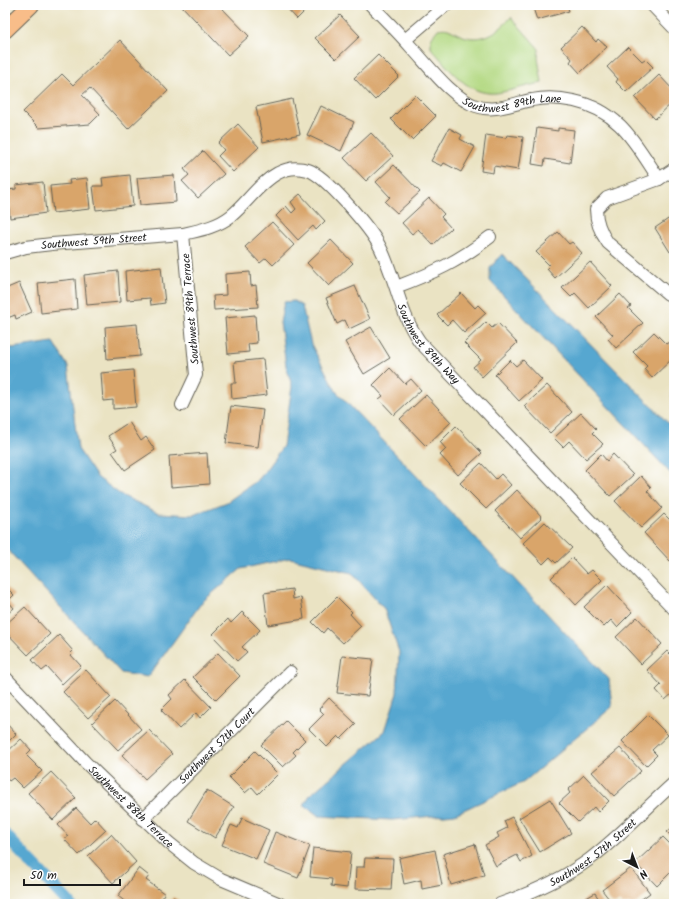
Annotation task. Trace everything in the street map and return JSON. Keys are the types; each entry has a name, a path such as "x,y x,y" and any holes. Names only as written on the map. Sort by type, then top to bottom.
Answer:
{"main road":[{"path":"5,30 31,5"}],"street":[{"name":"Southwest 89th Lane","path":"371,5 460,98 478,107 497,109 533,99 557,97 582,103 611,116 635,142 659,178"},
{"path":"405,40 446,5"},
{"path":"652,5 674,28"},
{"name":"Southwest 89th Way","path":"183,234 217,225 231,216 268,180 289,168 309,170 319,176 369,230 380,248 396,287 403,314 410,329 420,342 674,609"},
{"path":"674,169 659,178 616,194 601,203 596,209 597,224 608,243 668,294 674,294"},
{"name":"Southwest 59th Street","path":"5,253 46,245 183,234"},
{"name":"Southwest 89th Terrace","path":"182,405 196,375 183,234"},
{"path":"396,287 437,272 473,251 490,237"},
{"name":"Southwest 57th Court","path":"143,819 290,672"},
{"name":"Southwest 88th Terrace","path":"5,677 86,763 143,819 194,863 242,889 280,904"},
{"name":"Southwest 57th Street","path":"500,904 527,894 588,860 608,844 674,782"}],"green space":[{"path":"511,17 539,49 538,58 542,83 497,93 486,93 477,90 460,79 431,48 431,38 438,29 449,29 466,37 473,38 487,36 500,28"}],"water":[{"path":"502,254 674,429 674,477 490,281 490,268"},
{"path":"294,301 302,306 311,344 336,391 609,679 612,707 524,782 455,814 392,820 319,816 304,805 310,795 385,731 397,693 399,652 384,609 352,573 290,558 241,569 202,602 148,677 121,673 5,547 5,345 12,348 53,342 68,366 78,449 97,477 121,495 159,513 193,515 227,502 259,479 283,446 292,386 286,366 280,322 284,302"}],"building":[{"path":"181,5 219,5 249,36 228,55"},
{"path":"284,5 311,5 297,19"},
{"path":"532,5 567,5 569,11 537,20"},
{"path":"340,15 360,36 336,59 315,38"},
{"path":"582,27 596,42 598,39 607,47 580,73 570,62 572,59 561,47"},
{"path":"120,40 168,91 128,129 90,88 82,95 100,114 90,124 39,128 23,112 62,74 73,85"},
{"path":"628,47 642,61 645,59 653,67 626,92 616,82 618,79 607,67"},
{"path":"378,55 399,76 375,100 354,78"},
{"path":"659,75 674,91 674,101 655,119 635,98"},
{"path":"415,95 436,116 412,140 391,119"},
{"path":"292,99 300,134 263,142 256,107"},
{"path":"321,106 354,122 341,151 307,135"},
{"path":"238,124 259,147 233,172 218,156 224,150 218,143"},
{"path":"449,128 462,135 460,139 475,147 461,172 444,163 442,166 431,161"},
{"path":"537,128 558,131 558,128 574,130 570,163 545,159 544,166 532,164"},
{"path":"371,133 393,156 366,181 344,158"},
{"path":"486,135 506,138 507,135 523,137 518,170 494,166 493,173 481,171"},
{"path":"203,151 224,174 198,198 182,181 189,175 184,169"},
{"path":"394,165 420,192 397,213 385,202 390,197 376,182"},
{"path":"130,175 133,206 96,210 93,186 103,186 102,178"},
{"path":"174,175 176,202 140,205 137,178"},
{"path":"87,178 90,209 53,213 50,186 70,184 69,180"},
{"path":"43,182 46,213 10,218 7,190 16,189 16,185"},
{"path":"300,194 325,221 316,230 313,226 298,240 276,216 286,206 292,213 296,209 291,202"},
{"path":"429,198 444,214 441,217 451,228 433,245 418,229 412,234 402,223"},
{"path":"674,215 674,250 670,252 655,228"},
{"path":"272,222 294,245 273,265 266,258 260,263 245,247"},
{"path":"558,232 569,244 572,242 582,253 555,278 547,269 550,266 536,252"},
{"path":"331,240 353,263 329,286 307,263"},
{"path":"590,262 612,286 589,308 575,293 571,297 562,288"},
{"path":"161,267 165,303 151,305 150,298 127,300 125,271"},
{"path":"118,271 120,302 87,305 84,275"},
{"path":"250,272 251,286 256,285 258,307 214,310 213,296 226,295 225,274"},
{"path":"75,279 77,309 41,313 38,283"},
{"path":"19,283 32,312 16,319 15,315 5,319 5,289"},
{"path":"355,286 370,319 349,329 345,320 337,324 326,298"},
{"path":"461,293 475,308 478,305 486,313 464,333 452,320 447,325 437,315"},
{"path":"620,294 631,306 628,308 643,323 616,348 608,339 613,335 596,317"},
{"path":"255,315 257,343 248,344 249,352 228,354 225,318"},
{"path":"486,322 492,328 498,323 517,343 482,377 473,367 481,360 464,343"},
{"path":"137,324 140,356 107,359 105,327"},
{"path":"371,327 390,358 364,374 345,342"},
{"path":"654,332 666,344 669,342 674,348 674,357 652,378 644,369 647,366 633,352"},
{"path":"263,359 267,395 232,399 231,383 236,383 234,362"},
{"path":"510,360 516,366 523,360 542,380 519,401 495,375"},
{"path":"390,368 405,384 411,379 421,390 394,415 379,399 383,396 373,385"},
{"path":"133,370 136,407 113,409 113,400 103,401 101,373"},
{"path":"672,373 674,373 674,410 671,410"},
{"path":"547,385 572,412 550,433 524,406"},
{"path":"426,395 451,422 426,446 400,419"},
{"path":"231,406 263,410 258,447 226,443"},
{"path":"581,413 596,429 592,433 603,444 586,459 569,441 563,447 554,438"},
{"path":"129,422 141,441 146,437 155,450 125,470 112,452 117,449 108,436"},
{"path":"456,426 482,453 458,475 440,455 446,449 440,442"},
{"path":"207,453 209,484 171,487 169,456"},
{"path":"601,454 607,461 613,454 633,475 610,496 585,470"},
{"path":"481,463 496,479 501,474 511,485 486,509 460,483"},
{"path":"641,476 651,487 647,491 662,508 641,528 615,501"},
{"path":"517,490 542,517 520,538 495,511"},
{"path":"664,514 674,524 674,557 670,561 644,533"},
{"path":"545,522 572,548 556,563 550,557 543,564 523,543"},
{"path":"572,558 587,574 592,570 602,580 576,605 551,578"},
{"path":"607,585 632,612 617,627 611,620 604,627 584,607"},
{"path":"5,586 14,595 8,601 14,608 5,616"},
{"path":"292,589 293,599 301,597 304,619 268,625 264,593"},
{"path":"337,597 352,612 350,614 361,626 343,643 327,628 323,633 312,622"},
{"path":"25,607 50,634 28,655 5,631 5,625"},
{"path":"242,612 260,630 242,647 247,652 237,661 212,635 228,619 231,623"},
{"path":"637,617 662,644 641,664 616,637"},
{"path":"59,635 73,651 70,654 81,666 62,684 47,667 42,671 32,660"},
{"path":"667,651 674,658 674,692 665,700 656,690 661,685 647,670"},
{"path":"218,653 240,676 216,700 193,677"},
{"path":"342,656 373,659 368,696 337,693"},
{"path":"86,670 111,697 88,718 63,692"},
{"path":"185,680 211,707 200,718 196,713 179,729 161,710 172,699 169,695"},
{"path":"329,698 356,724 341,739 338,736 327,747 309,729 324,714 319,709"},
{"path":"115,701 141,729 118,750 92,723"},
{"path":"648,715 668,735 652,750 657,755 646,766 622,741"},
{"path":"286,721 305,740 293,752 296,755 283,767 261,745"},
{"path":"5,722 16,734 5,745"},
{"path":"149,730 172,754 145,779 122,755"},
{"path":"21,739 31,750 26,755 42,771 23,788 13,778 9,781 5,776 5,754"},
{"path":"620,748 641,771 614,796 592,772"},
{"path":"255,751 278,774 258,794 252,787 245,793 229,777"},
{"path":"51,772 76,798 53,820 28,793"},
{"path":"584,775 609,801 598,812 594,807 578,822 559,803 570,793 568,790"},
{"path":"207,790 234,807 215,838 188,821"},
{"path":"550,799 571,833 540,852 519,818"},
{"path":"76,808 90,823 95,818 106,830 79,855 64,839 68,836 58,825"},
{"path":"512,817 532,856 521,862 517,855 496,866 485,845 499,837 497,833 507,828 504,821"},
{"path":"242,818 269,830 256,859 222,845 231,825 238,828"},
{"path":"674,826 674,839 667,832"},
{"path":"275,832 310,846 298,878 263,864"},
{"path":"111,834 136,862 113,883 88,856"},
{"path":"663,837 674,848 674,869 657,886 635,863"},
{"path":"475,844 484,875 451,885 443,854"},
{"path":"313,848 351,852 347,888 331,886 332,879 310,877"},
{"path":"435,850 442,885 422,889 421,880 404,884 399,858"},
{"path":"365,858 393,859 391,890 355,889 356,867 364,867"},
{"path":"139,868 149,876 146,880 165,894 158,904 128,904 118,896"},
{"path":"631,868 650,893 635,904 622,904 621,902 613,904 602,890"},
{"path":"595,893 602,904 585,904 583,900"},
{"path":"173,897 185,904 169,904"}],"waterway":[{"path":"5,835 70,904"}]}
